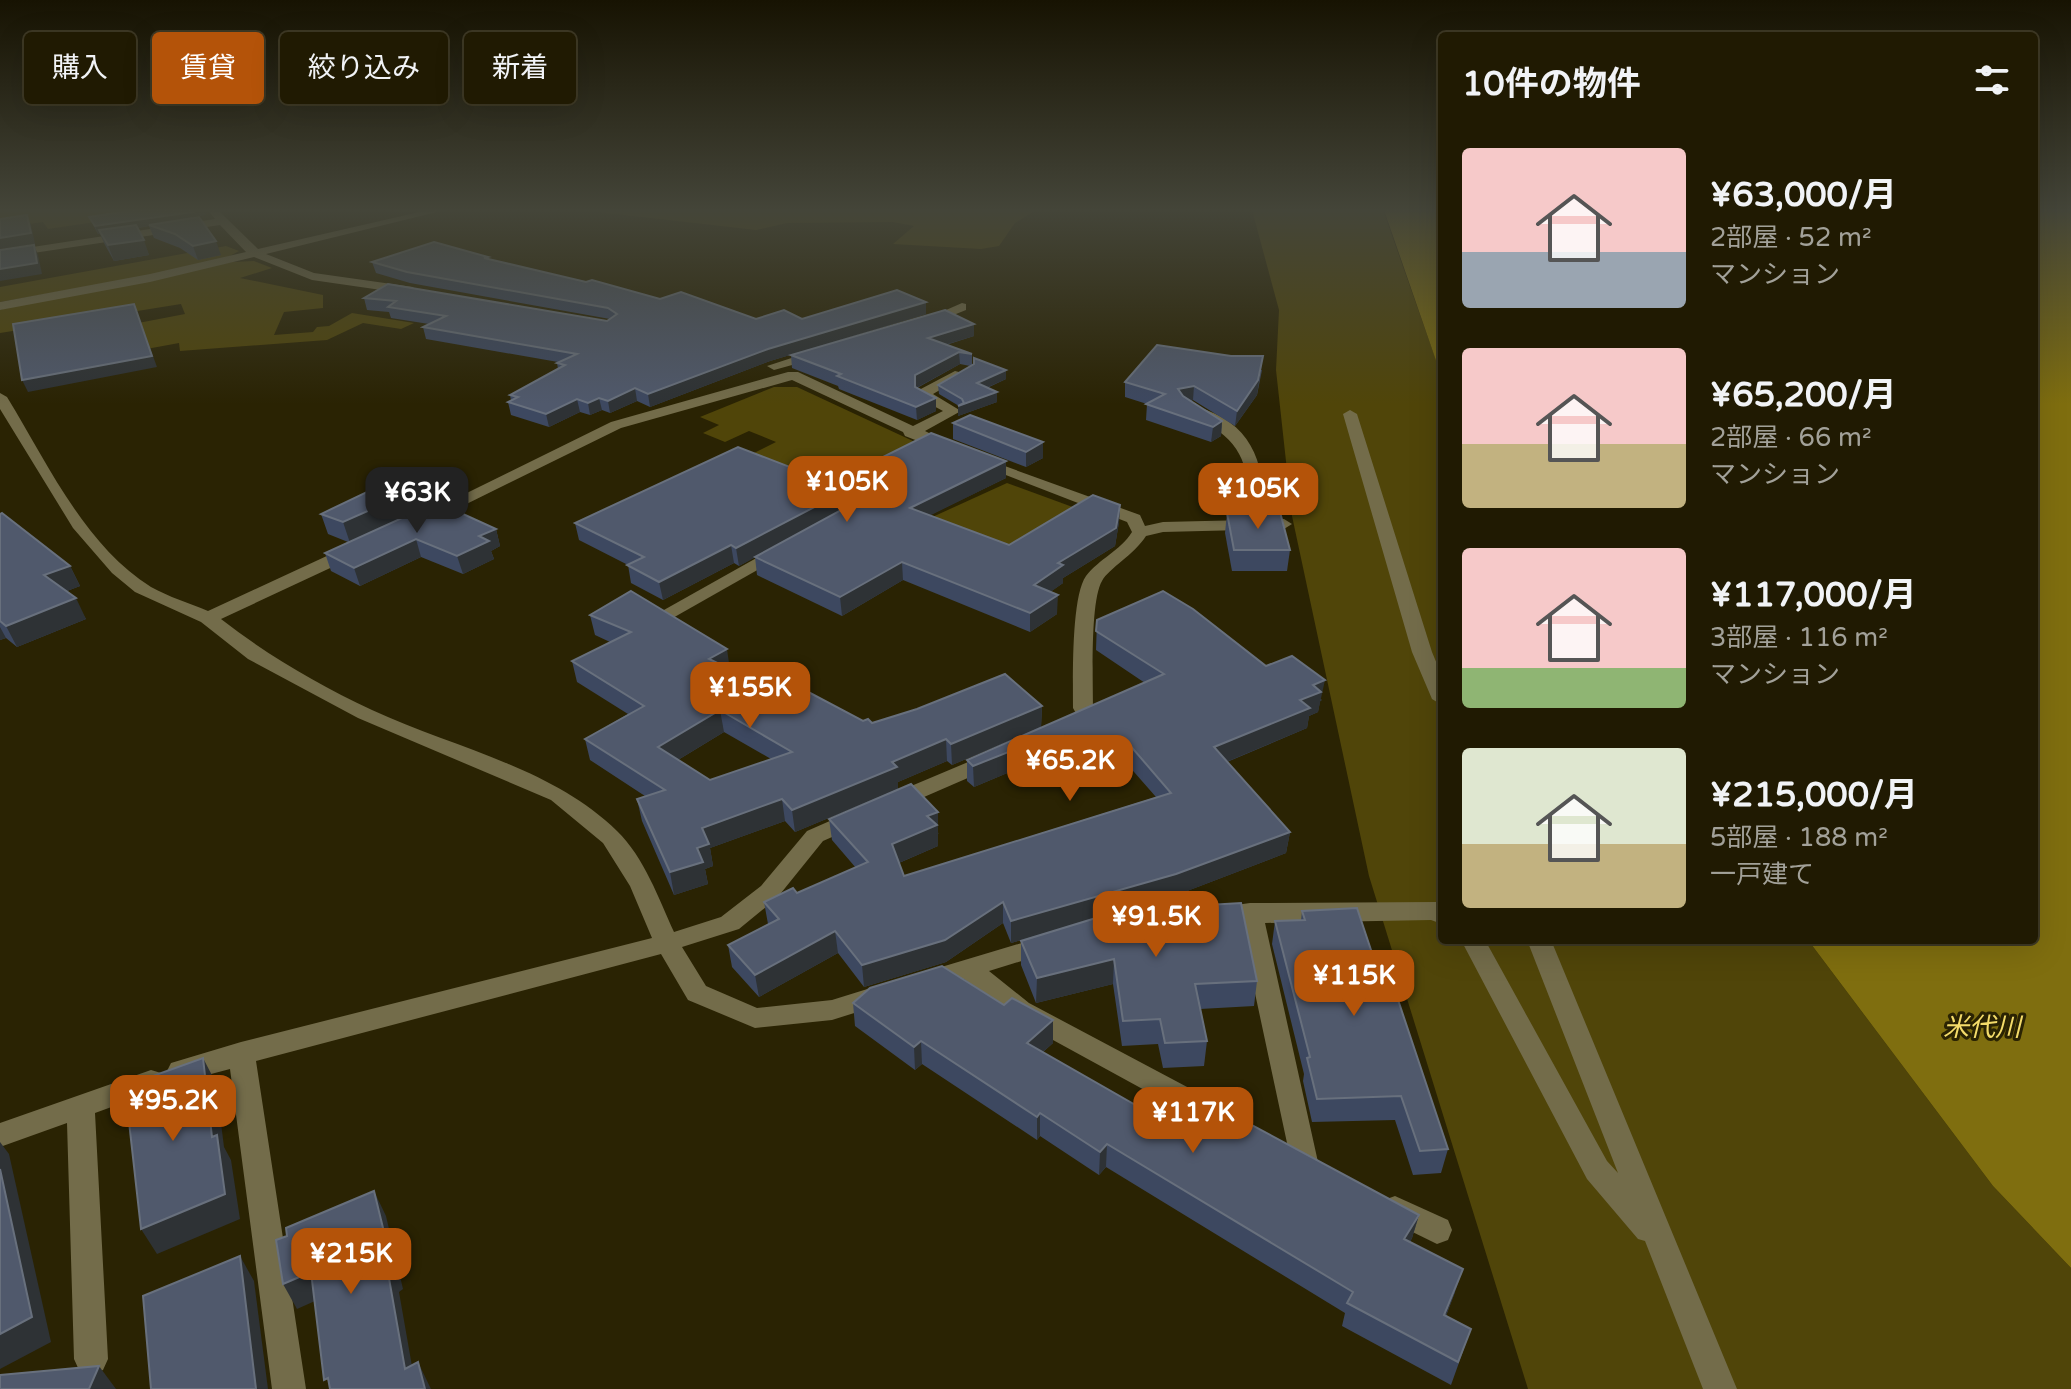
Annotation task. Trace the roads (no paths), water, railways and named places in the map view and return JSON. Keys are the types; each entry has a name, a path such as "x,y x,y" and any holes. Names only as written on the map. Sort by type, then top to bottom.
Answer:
{"street":[{"path":"0,306 164,275"},
{"path":"304,275 334,282 421,291"},
{"path":"911,326 962,307"},
{"path":"774,366 835,348"},
{"path":"910,433 954,411 922,394 966,370"},
{"path":"407,526 616,425 793,375 910,433 1022,480 1134,519 1140,532"},
{"path":"0,397 74,516 103,555 143,589 208,618 255,655 365,714 559,795 611,838 641,885 667,943 697,993 755,1018 832,1010 1072,937"},
{"path":"1187,406 1223,424 1250,449 1258,480 1255,526"},
{"path":"1350,414 1422,652 1438,690"},
{"path":"1046,736 1089,717 1083,708 1084,628 1093,579 1130,548 1140,532 1163,527 1284,524"},
{"path":"664,615 801,539"},
{"path":"208,618 364,546"},
{"path":"0,1135 80,1104 241,1053 667,943 730,923 769,892 815,836 1017,748"},
{"path":"1250,912 1303,1162"},
{"path":"1191,916 1250,912 1438,912"},
{"path":"1475,944 1597,1170 1659,1240"},
{"path":"1541,944 1720,1389"},
{"path":"967,968 1020,1010 1235,1126"},
{"path":"241,1053 289,1389"},
{"path":"80,1104 91,1359"},
{"path":"1276,1147 1330,1176"},
{"path":"1370,1196 1437,1230"}],"water":[{"path":"1406,275 1438,275 1438,366"},
{"name":"米代川","path":"2038,275 2071,275 2071,1268 1993,1186 1811,944 2038,944"}]}
